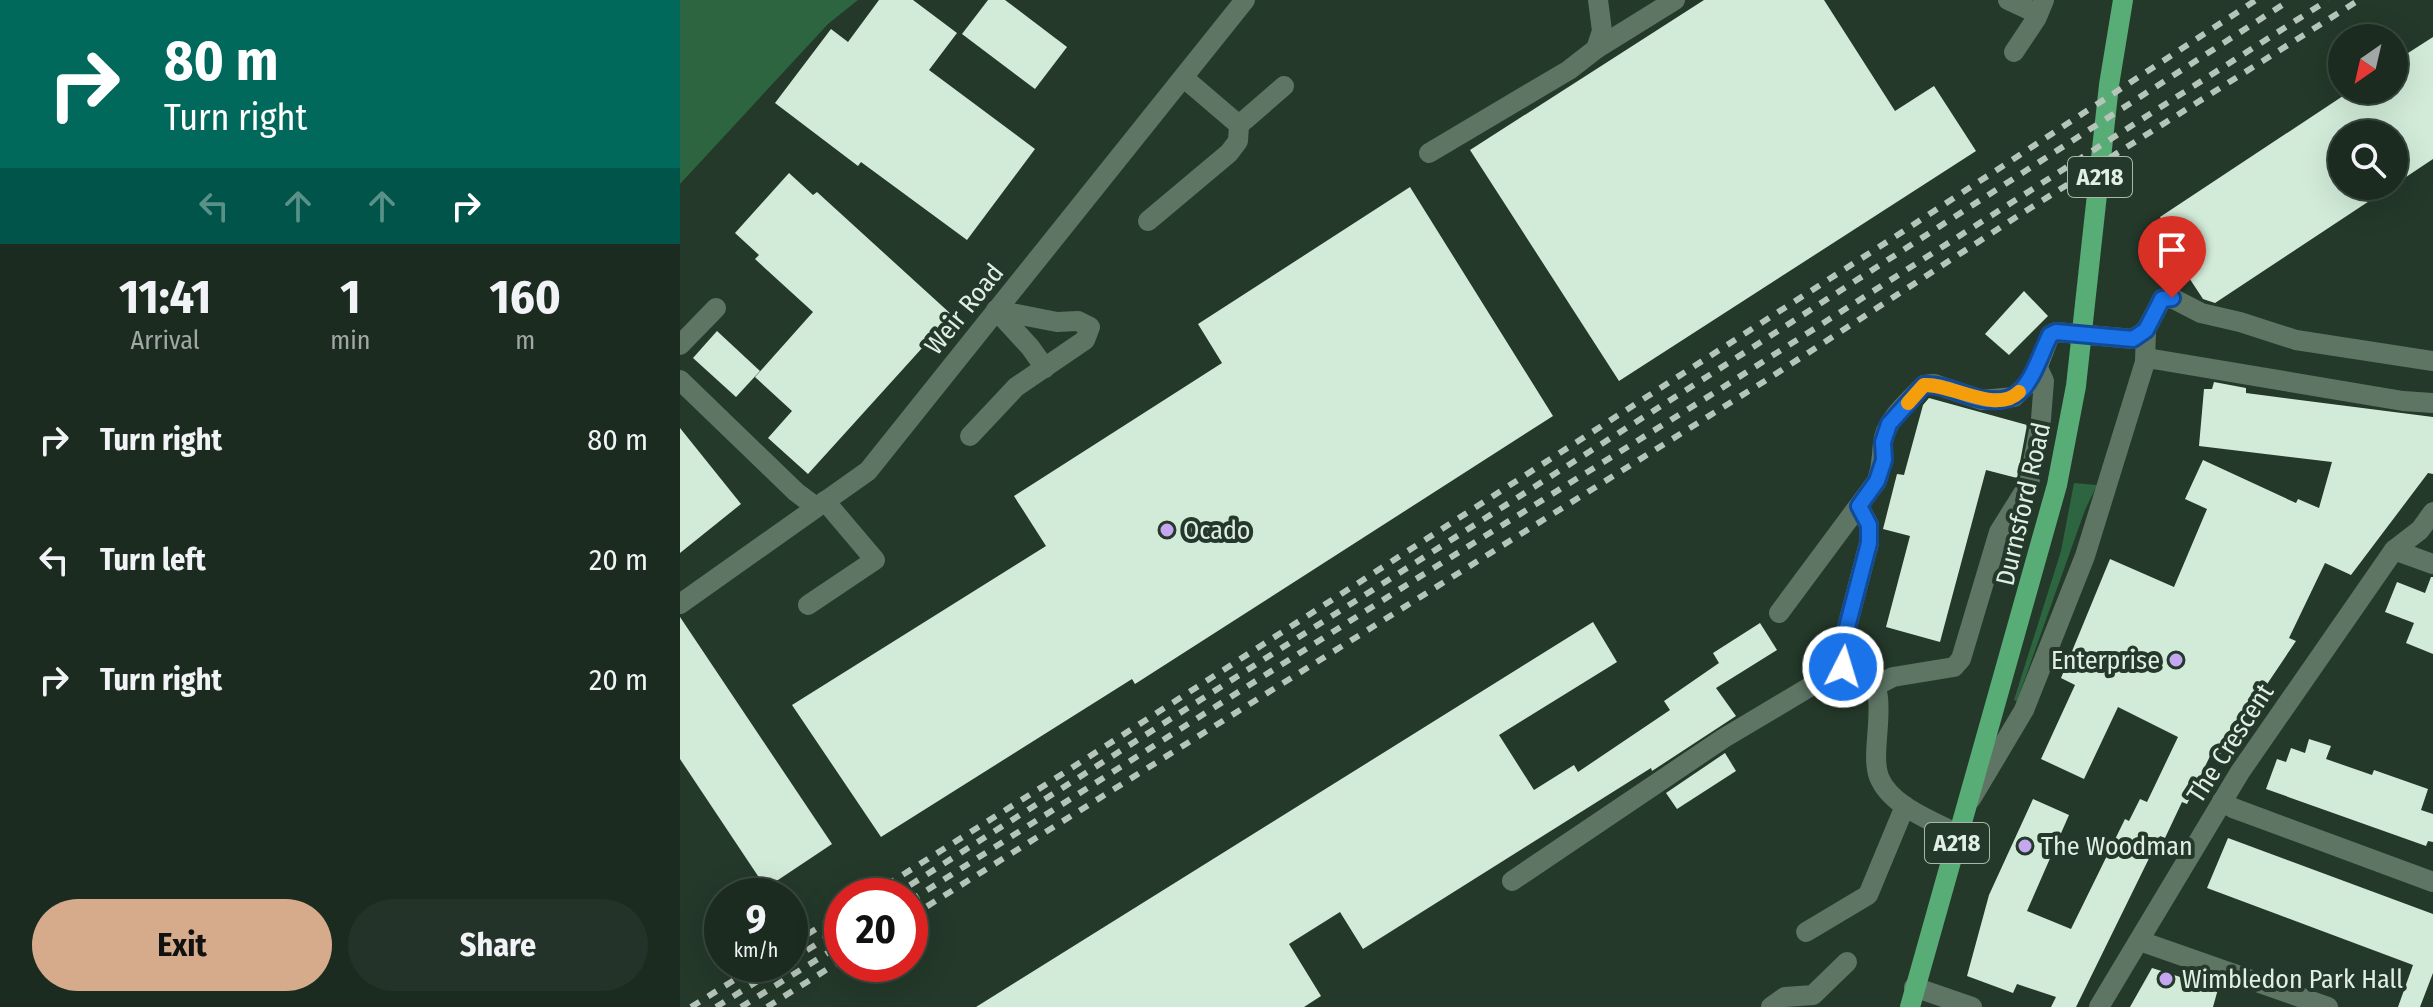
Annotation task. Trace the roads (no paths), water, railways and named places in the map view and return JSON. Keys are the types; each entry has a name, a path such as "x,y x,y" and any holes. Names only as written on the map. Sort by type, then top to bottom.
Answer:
{"main road":[{"name":"Durnsford Road","path":"1912,997 2057,485 2076,386 2109,85 2123,0"}],"street":[{"name":"Weir Road","path":"680,604 868,471 1245,0"},
{"path":"1596,49 1602,31 1598,0"},
{"path":"1429,153 1569,70 1596,49 1675,0"},
{"path":"2008,0 2041,7 2014,52"},
{"path":"1184,78 1239,125"},
{"path":"1148,221 1229,153 1238,141 1239,125 1284,86"},
{"path":"1969,803 2020,720 2085,556 2145,362 2146,330 2162,299 2172,298 2201,313 2296,340 2433,361"},
{"path":"680,345 716,308"},
{"path":"970,436 1016,387 1085,340 1090,327 1078,321 1057,322 996,310"},
{"path":"996,310 1045,368"},
{"path":"1779,613 1877,481 1884,460 1883,442 1889,424 1924,385 1934,384 1982,400 2014,397 2033,379 2050,335 2056,332 2133,339 2146,330"},
{"path":"2145,362 2153,359 2403,401 2433,403"},
{"path":"1875,686 1893,677 1954,667 1961,659 1999,532 2029,484 2041,419 2044,381 2037,366"},
{"path":"680,380 796,492 821,504 875,560 808,605"},
{"path":"1843,667 1840,654 1869,543 1869,525 1859,506"},
{"name":"The Crescent","path":"2099,1007 2222,801 2394,550 2420,530 2433,512"},
{"path":"2394,550 2433,564"},
{"path":"1512,881 1724,738 1843,667 1861,670 1875,686 1879,716 1876,762 1880,779 1905,806 1959,835"},
{"path":"2222,801 2233,808 2433,882"},
{"path":"1806,932 1868,895 1905,806"},
{"path":"2140,941 2328,1007"},
{"path":"1771,1007 1785,997 1813,995 1847,962"},
{"path":"1912,997 1972,1007"}],"railway":[{"path":"898,878 1896,236 2256,0"},
{"path":"921,878 2290,0"},
{"path":"928,890 1714,393 2328,0"},
{"path":"928,906 1768,379 2359,0"},
{"path":"808,934 824,924"},
{"path":"808,950 824,939"},
{"path":"741,1007 824,955"},
{"path":"767,1007 824,971"},
{"path":"691,1007 731,982"},
{"path":"716,1007 756,982"}],"place":[{"name":"Ocado","path":"1167,530"},
{"name":"Enterprise","path":"2176,660"},
{"name":"The Woodman","path":"2025,846"},
{"name":"Wimbledon Park Hall","path":"2166,979"}]}
